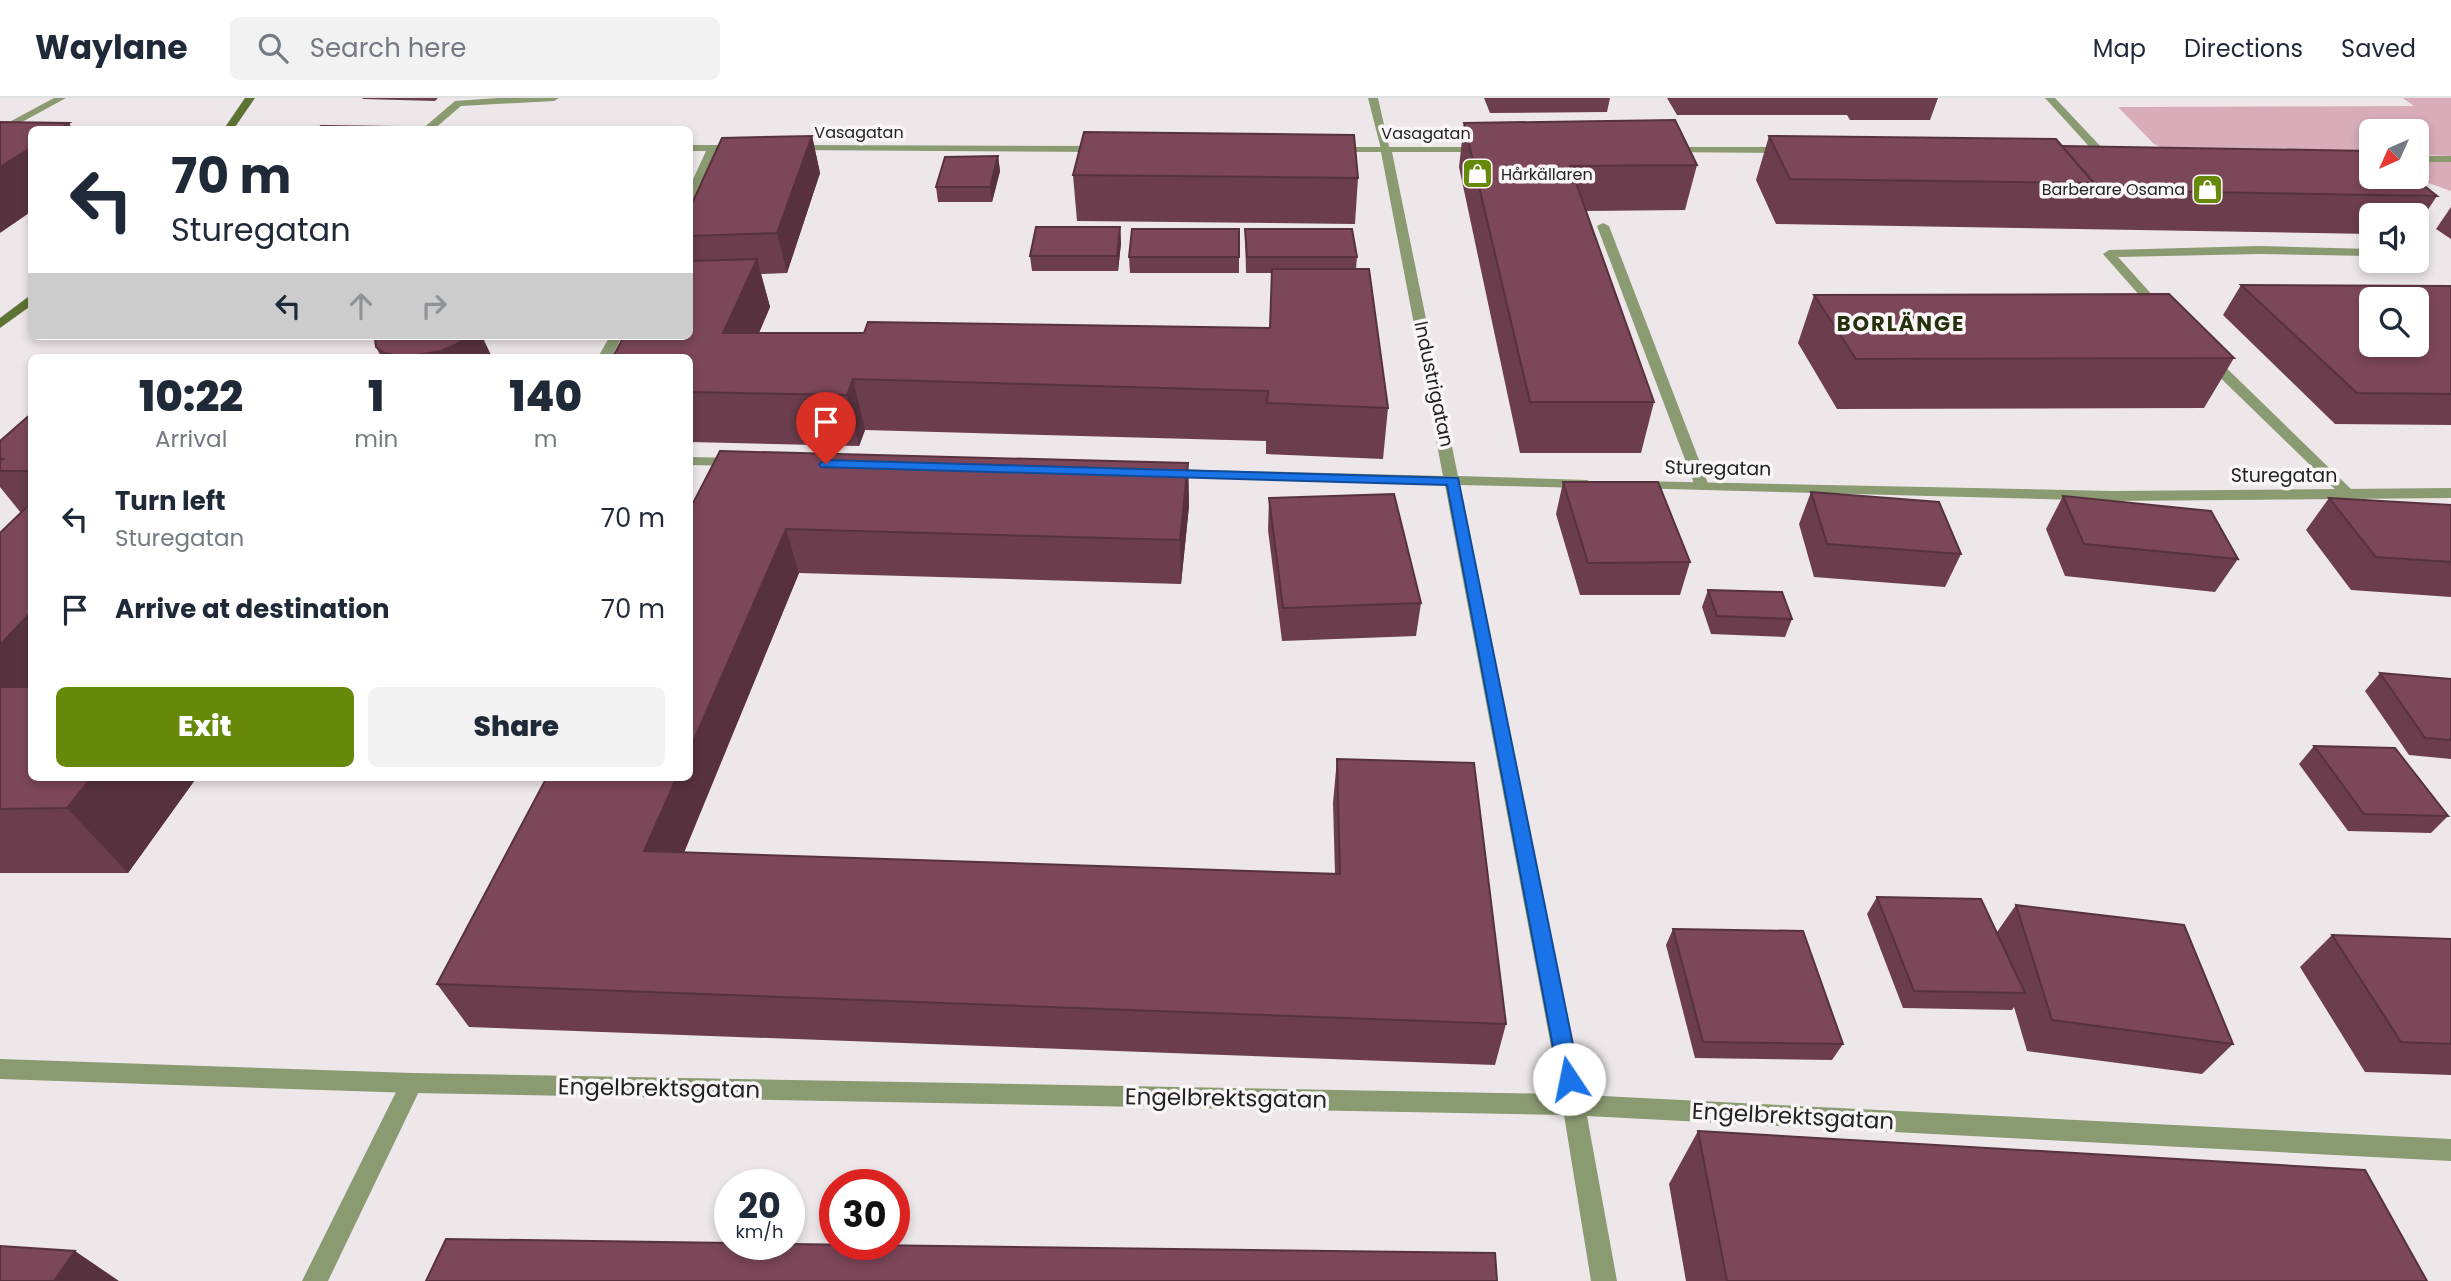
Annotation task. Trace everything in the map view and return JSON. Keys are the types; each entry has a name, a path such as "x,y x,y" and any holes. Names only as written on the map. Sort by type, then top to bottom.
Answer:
{"street":[{"path":"0,131 61,98"},
{"path":"231,126 250,98"},
{"path":"431,126 461,101 554,98"},
{"name":"Industrigatan","path":"1373,98 1453,481 1574,1105 1604,1281"},
{"path":"2050,98 2100,152"},
{"path":"693,148 750,148"},
{"path":"693,191 713,148"},
{"name":"Vasagatan","path":"778,148 1108,149"},
{"name":"Vasagatan","path":"1316,149 1494,149"},
{"path":"1656,150 1794,150"},
{"path":"2086,152 2113,153"},
{"path":"2429,159 2451,159"},
{"path":"1603,226 1702,486"},
{"path":"2167,318 2109,254 2259,250 2359,253"},
{"path":"0,324 28,301"},
{"path":"2197,347 2348,494"},
{"path":"693,461 745,462"},
{"name":"Sturegatan","path":"1148,473 2113,496 2451,493"},
{"name":"Engelbrektsgatan","path":"0,1069 412,1083 1574,1105 2451,1150"},
{"path":"316,1281 412,1083"}],"shaded area":[{"path":"2403,98 2451,98 2451,156 2429,155 2429,119 2359,119 2359,155 2174,153 2154,144 2118,107 2414,106"},
{"path":"2429,159 2451,159 2451,191 2429,183"}],"building":[{"path":"1675,120 1697,165 1570,166 1654,402 1530,402 1464,123"},
{"path":"0,122 69,123 64,126 28,126 28,150 0,167"},
{"path":"1084,132 1354,135 1358,178 1073,175"},
{"path":"812,136 777,233 693,236 693,201 722,138"},
{"path":"1769,136 2056,139 2094,183 1790,179"},
{"path":"2062,146 2359,151 2359,189 2428,189 2437,196 2091,190 2094,183"},
{"path":"998,156 990,187 936,187 945,157"},
{"path":"1036,227 1120,227 1117,256 1030,256"},
{"path":"1132,229 1239,229 1239,257 1129,257"},
{"path":"1245,229 1352,229 1357,257 1247,257"},
{"path":"757,259 723,333 864,333 868,322 1270,328 1272,269 1369,269 1388,408 1267,403 1268,391 853,379 847,395 693,392 693,354 615,354 622,340 693,340 693,261"},
{"path":"2241,285 2451,286 2451,394 2357,393"},
{"path":"2169,294 2234,358 1856,359 1814,295"},
{"path":"375,340 462,340 441,351 423,354 389,354 376,347"},
{"path":"28,416 28,471 0,471 0,461 3,459 0,459 0,441"},
{"path":"720,451 1188,463 1180,540 786,529 693,742 693,503"},
{"path":"1563,482 1658,482 1690,562 1588,563"},
{"path":"1811,492 1939,502 1961,554 1827,544"},
{"path":"1394,494 1421,603 1283,608 1269,498"},
{"path":"2063,496 2211,511 2238,559 2084,544"},
{"path":"2329,498 2451,505 2451,562 2376,557"},
{"path":"28,506 28,615 0,645 0,533"},
{"path":"1708,590 1782,592 1792,619 1717,616"},
{"path":"2380,673 2451,679 2451,740 2425,738"},
{"path":"0,687 28,687 28,781 89,781 67,808 0,809"},
{"path":"2314,746 2395,748 2448,816 2364,814"},
{"path":"1337,759 1474,763 1506,1024 437,984 545,781 675,781 644,851 1340,874"},
{"path":"1877,897 1981,899 2025,993 1914,991"},
{"path":"2016,905 2184,925 2233,1044 2052,1020"},
{"path":"1673,929 1803,931 1843,1044 1703,1042"},
{"path":"2332,935 2451,939 2451,1044 2401,1042"},
{"path":"1698,1131 2365,1170 2427,1281 1727,1281"},
{"path":"446,1239 714,1243 714,1260 805,1260 805,1244 819,1244 819,1260 910,1260 910,1246 1495,1253 1497,1281 426,1281"},
{"path":"0,1246 75,1251 54,1281 0,1281"}],"place":[{"name":"Hårkällaren","path":"1478,174"},
{"name":"Barberare Osama","path":"2208,189"}],"district":[{"name":"BORLÄNGE","path":"1901,323"}],"route":[{"path":"826,464 1453,481 1569,1079"}]}
